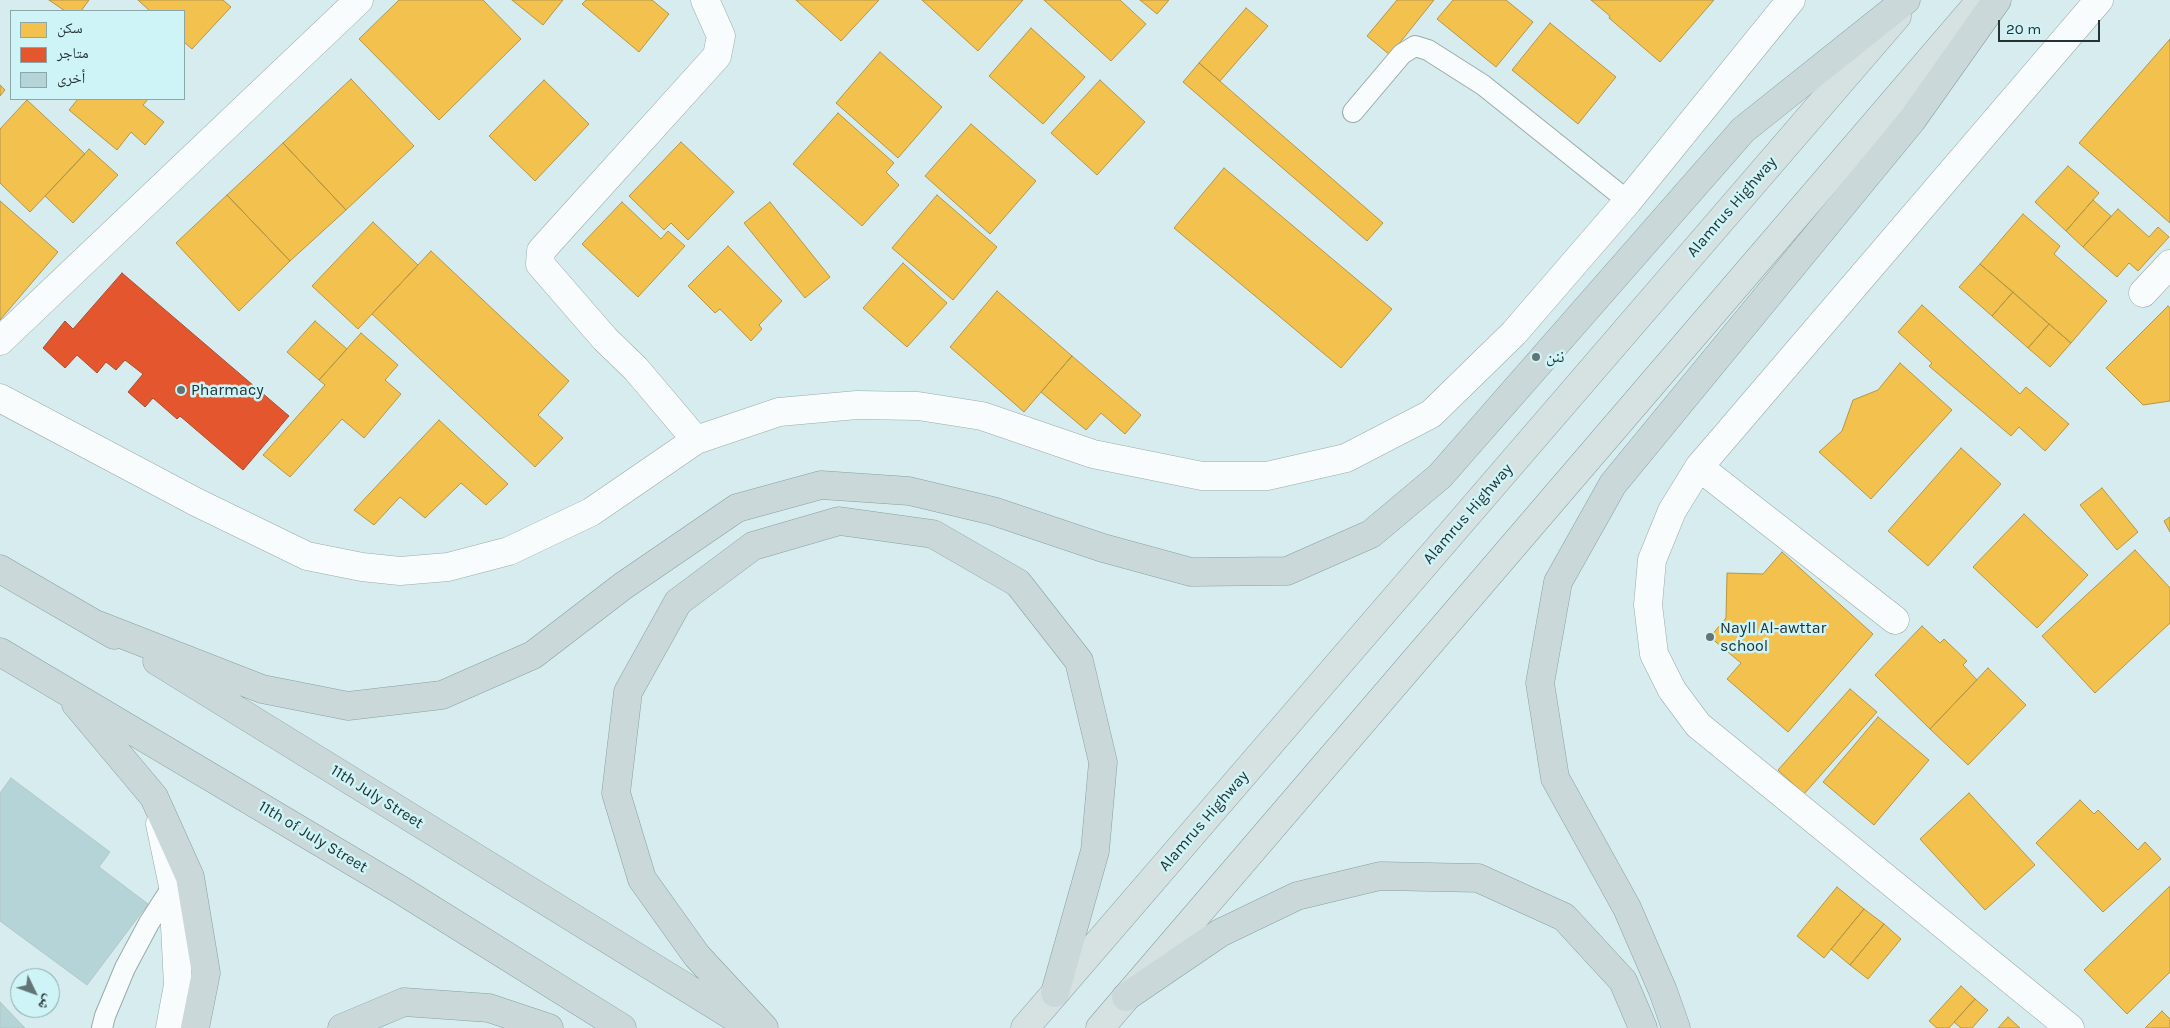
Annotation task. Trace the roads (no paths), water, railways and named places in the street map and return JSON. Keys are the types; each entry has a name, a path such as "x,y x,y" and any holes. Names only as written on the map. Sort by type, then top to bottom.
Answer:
{"highway":[{"path":"98,625 262,689 348,706 442,695 533,655 624,586 736,508 821,485 909,491 994,511 1103,548 1191,572 1287,571 1371,534 1440,476 1743,130 1906,0"},
{"path":"1676,1028 1663,992 1627,908 1555,778 1540,683 1558,582 1613,484 1912,120 1997,0"},
{"path":"764,1028 697,956 642,879 616,793 628,692 678,602 753,546 839,521 933,534 1018,583 1079,661 1103,762 1095,851 1055,993"},
{"name":"11th July Street","path":"0,569 98,625 752,1028"},
{"name":"11th of July Street","path":"0,652 62,687 390,884 622,1028"},
{"path":"62,687 154,797 190,878 206,973 195,1028"},
{"path":"1126,997 1220,933 1297,896 1380,876 1478,878 1564,917 1623,981 1643,1028"},
{"path":"342,1028 404,1002 489,1008 550,1028"}],"main road":[{"name":"Alamrus Highway","path":"1025,1028 1911,0"},
{"path":"1100,1028 1981,0"}],"street":[{"path":"0,341 359,0"},
{"path":"696,440 636,369 605,339 540,264 541,251 717,56 721,36 705,0"},
{"path":"0,398 196,502 307,556 362,567 400,571 448,567 509,551 591,512 696,440 779,412 857,405 918,406 982,416 1093,454 1202,476 1267,476 1346,458 1430,414 1514,333 1628,201 1791,0"},
{"path":"2070,1028 1698,725 1672,690 1654,654 1648,605 1652,560 1672,511 1699,467 2099,0"},
{"path":"2143,293 2170,264"},
{"path":"1699,467 1896,620"},
{"path":"154,797 173,886 178,984 170,1028"}],"lane":[{"path":"1353,112 1402,54 1415,46 1428,50 1483,85 1628,201"},
{"path":"102,1028 125,968 149,923 173,886"}],"place":[{"name":"ننن","path":"1536,357"},
{"name":"Pharmacy","path":"181,390"},
{"name":"Nayll Al-awttar school","path":"1710,637"}]}
